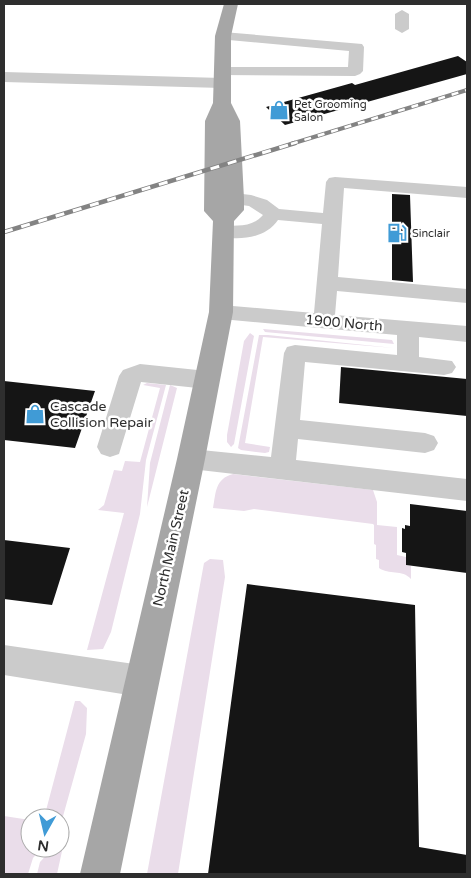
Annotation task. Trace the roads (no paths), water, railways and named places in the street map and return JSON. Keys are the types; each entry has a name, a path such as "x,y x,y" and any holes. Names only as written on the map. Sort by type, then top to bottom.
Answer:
{"main road":[{"name":"North Main Street","path":"100,874 191,459 221,312 227,217 214,210 214,121 222,103 223,36 231,4"}],"lane":[{"path":"402,14 402,29"},
{"path":"4,77 222,78 355,71 357,47 223,36"},
{"path":"324,321 335,182 467,192"},
{"path":"273,214 267,224 250,232 227,217 250,199 265,205 273,214 332,219"},
{"path":"328,283 467,296"},
{"name":"1900 North","path":"221,312 467,334"},
{"path":"408,328 408,364"},
{"path":"282,468 295,353 444,367"},
{"path":"110,446 131,376 140,373 207,380"},
{"path":"287,428 425,443"},
{"path":"191,459 467,490"},
{"path":"4,660 141,681"}],"railway":[{"path":"291,144 467,90"},
{"path":"4,232 295,143"}],"place":[{"name":"Pet Grooming Salon","path":"279,110"},
{"name":"Sinclair","path":"397,233"},
{"name":"Cascade Collision Repair","path":"35,414"}]}
